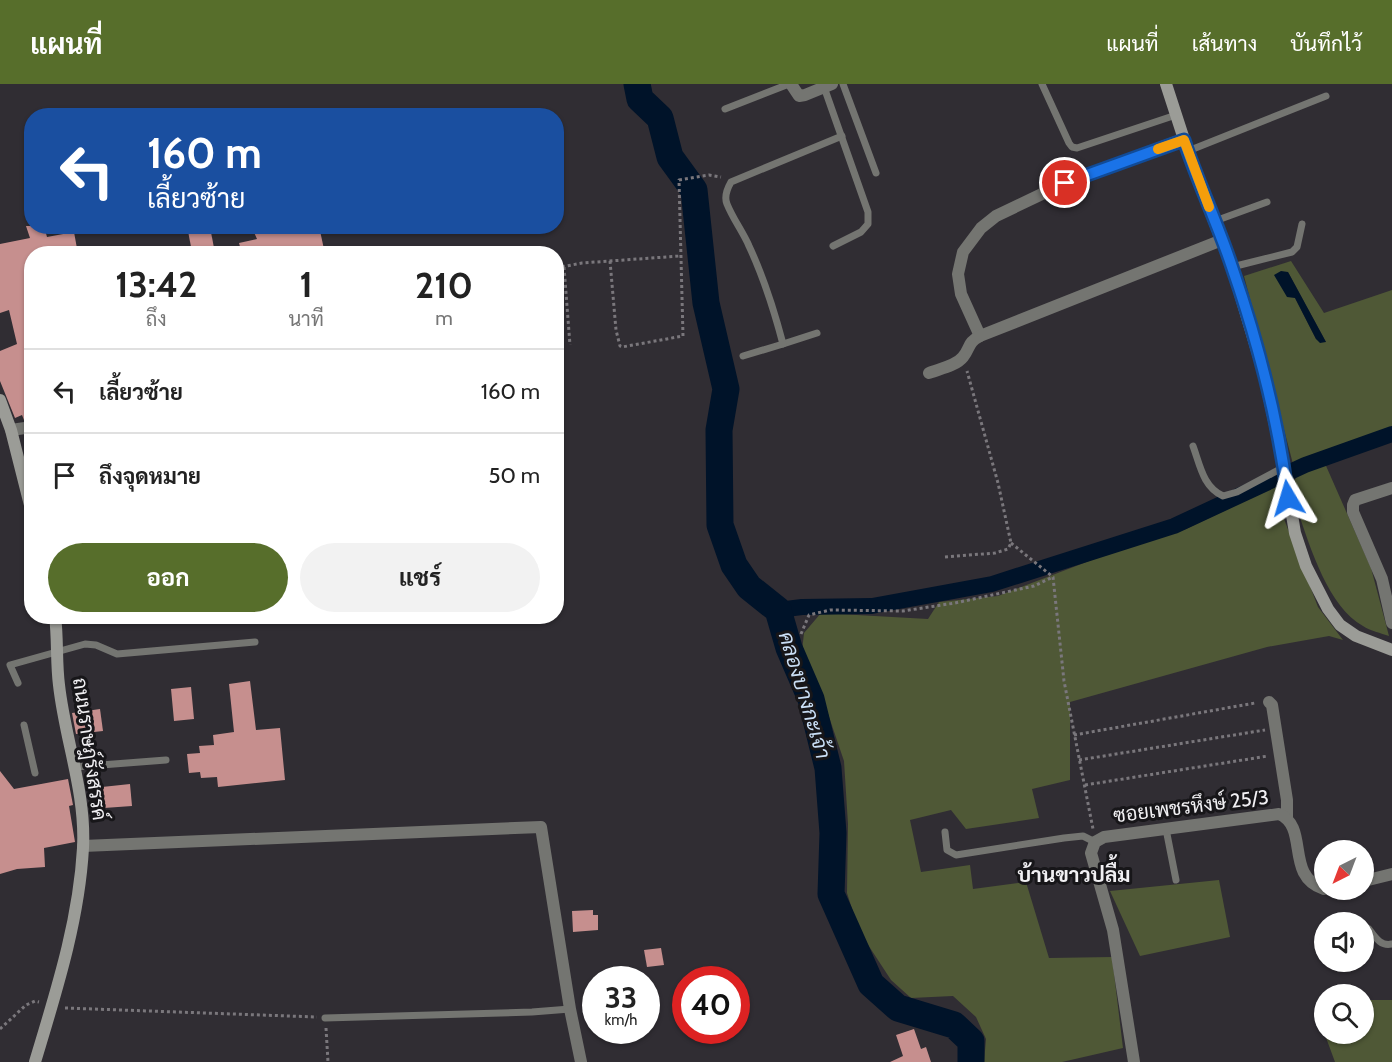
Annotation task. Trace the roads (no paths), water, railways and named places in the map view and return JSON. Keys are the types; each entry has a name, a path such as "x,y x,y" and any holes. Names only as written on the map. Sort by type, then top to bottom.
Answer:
{"street":[{"path":"790,84 799,96 828,86"},
{"path":"1166,84 1186,145 1232,267 1264,374 1284,467 1295,533 1306,566 1328,609 1341,625 1356,636 1392,650"},
{"path":"981,336 961,294 958,274 963,252 981,228 1005,211 1065,183 1186,145"},
{"path":"928,373 954,364 963,358 971,340 1222,240"},
{"path":"0,400 11,430 24,481"},
{"path":"11,430 24,428"},
{"path":"1392,488 1355,500 1353,505 1353,512 1387,577 1392,623"},
{"name":"ถนนราษฎ์รังสรรค์","path":"35,1062 52,1008 76,909 83,846 80,786 59,684 56,624"},
{"path":"1269,702 1272,705 1287,800 1287,817"},
{"name":"ซอยเพชรหึงษ์ 25/3","path":"1134,1062 1113,930 1091,854 1095,842 1104,837 1279,814 1287,817 1293,825 1302,869 1314,885"},
{"path":"83,846 541,827 570,1010 581,1062"},
{"path":"1374,878 1392,874"}],"lane":[{"path":"725,109 790,84"},
{"path":"843,84 876,173"},
{"path":"1042,84 1072,147 1077,148 1176,115"},
{"path":"828,86 868,212 868,224 861,232 833,246"},
{"path":"1186,145 1326,96"},
{"path":"783,344 761,272 749,244 726,203 726,189 731,183 842,136"},
{"path":"1215,221 1267,202"},
{"path":"1232,267 1292,252 1297,247 1302,224"},
{"path":"743,356 817,333"},
{"path":"1193,446 1205,479 1214,492 1223,496 1237,492 1284,467"},
{"path":"18,683 10,664 85,644 96,645 117,654 255,642"},
{"path":"24,725 36,773"},
{"path":"75,766 166,760"},
{"path":"1166,829 1176,880"},
{"path":"945,832 947,849 956,855 1083,836 1095,842"},
{"path":"1374,935 1380,942 1392,944"},
{"path":"325,1018 570,1010"}],"water":[{"path":"1281,271 1288,272 1326,342 1320,343 1316,339 1295,298 1287,297 1274,275"}],"waterway":[{"name":"คลองบางกะเจ้า","path":"637,84 640,99 660,118 670,157 694,190 706,303 726,389 719,430 720,525 734,565 749,587 778,610 789,648 811,699 828,768 833,833 831,894 871,984 898,1008 954,1025 971,1041 971,1062"},
{"path":"778,610 802,607 872,606 992,584 1174,526 1305,465 1392,434"}],"district":[{"name":"บ้านขาวปลื้ม","path":"1074,874"}]}
